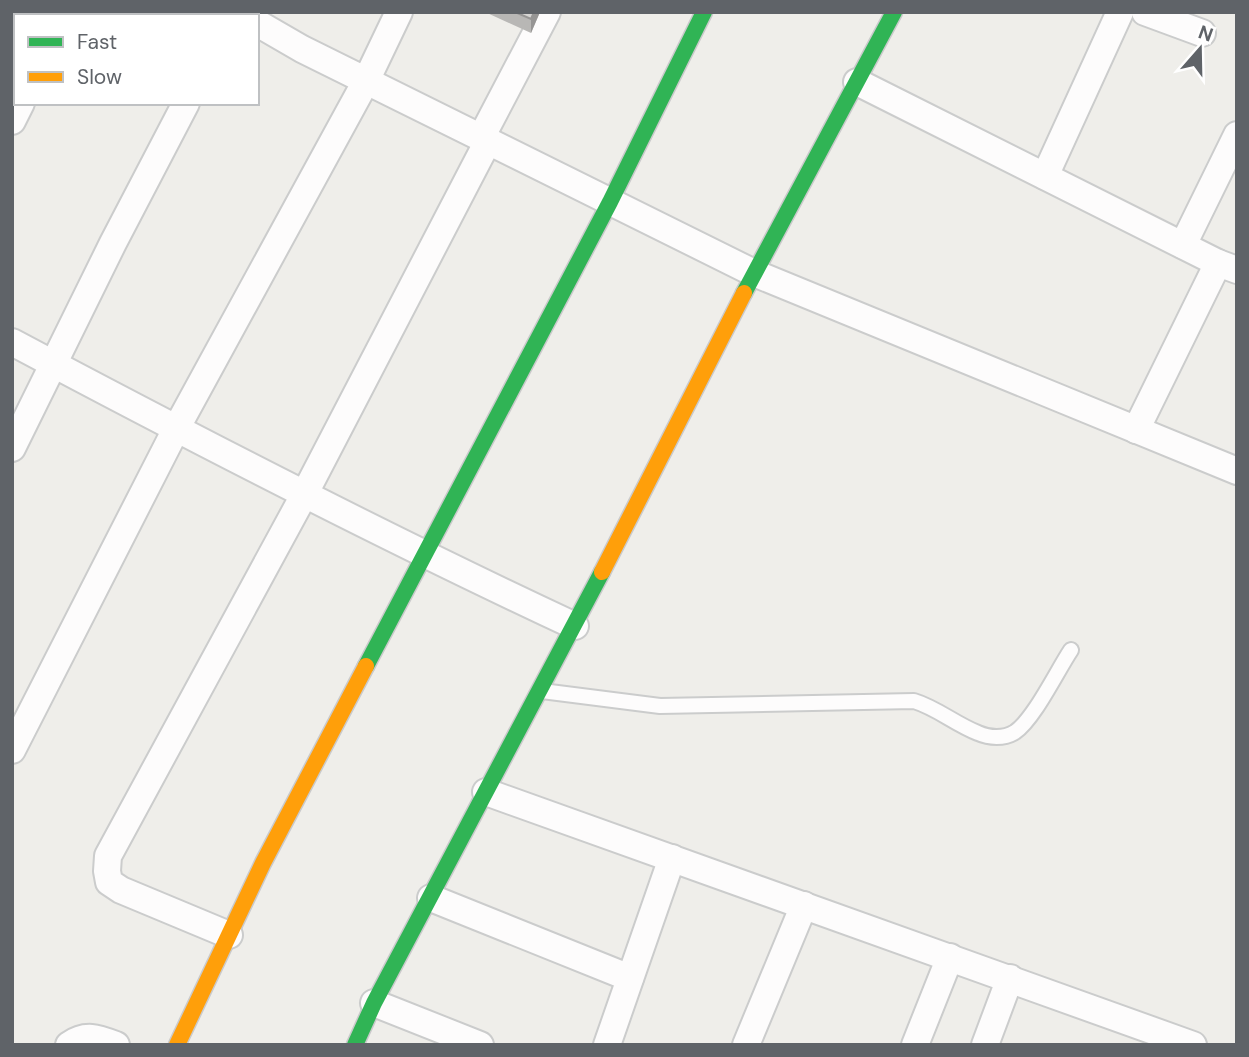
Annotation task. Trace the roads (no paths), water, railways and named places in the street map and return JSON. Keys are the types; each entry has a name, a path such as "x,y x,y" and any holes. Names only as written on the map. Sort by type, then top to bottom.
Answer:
{"street":[{"path":"12,750 176,429 366,81 399,12"},
{"path":"229,935 121,890 109,881 108,856 304,495 485,140 547,12"},
{"path":"177,1045 263,863 611,202 704,12"},
{"path":"355,1045 374,1003 575,626 754,273 894,12"},
{"path":"1045,176 1120,12"},
{"path":"1145,12 1202,33"},
{"path":"259,24 302,49 754,273 1237,471"},
{"path":"857,82 1228,266 1136,430"},
{"path":"12,121 20,105"},
{"path":"12,448 113,243 185,105"},
{"path":"1183,245 1237,135"},
{"path":"12,342 424,556 575,626"},
{"path":"486,792 1193,1045"},
{"path":"607,1045 672,858"},
{"path":"430,898 630,978"},
{"path":"746,1045 804,905"},
{"path":"915,1045 950,957"},
{"path":"985,1045 1010,978"},
{"path":"374,1003 480,1045"},
{"path":"69,1045 83,1036 96,1037 116,1045"}],"lane":[{"path":"541,691 673,706 914,701 932,707 981,735 995,737 1012,734 1024,724 1070,650"}]}
